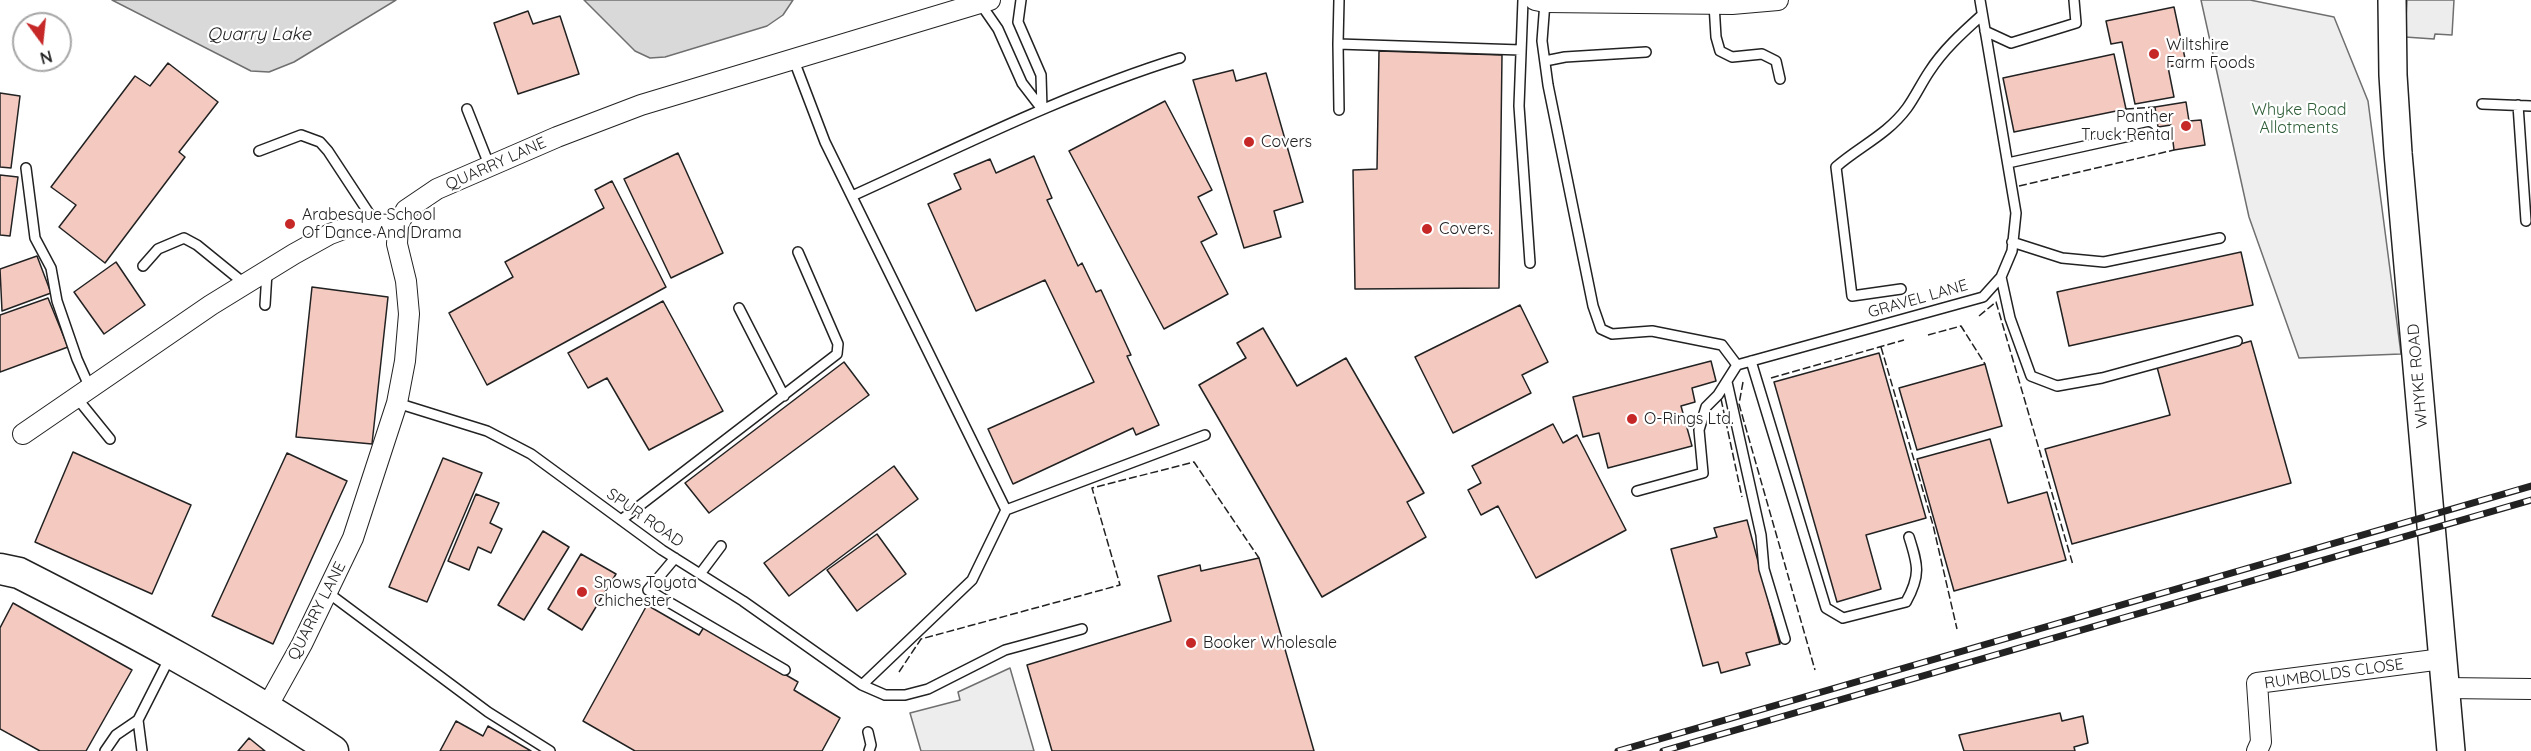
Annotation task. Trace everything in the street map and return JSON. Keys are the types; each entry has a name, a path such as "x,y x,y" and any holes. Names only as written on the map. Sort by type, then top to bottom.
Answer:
{"main road":[{"name":"WHYKE ROAD","path":"2392,0 2392,75 2398,153 2451,751"},
{"path":"0,545 8,560 10,571 172,652 267,707 333,751"}],"street":[{"path":"1540,1 1714,4 1779,0"},
{"name":"QUARRY LANE","path":"267,707 353,538 397,403 405,361 409,314 406,281 397,244 398,225 406,210 437,189 557,137 641,105 985,1"},
{"path":"23,434 246,284 330,234 357,224 398,225"},
{"name":"RUMBOLDS CLOSE","path":"2257,751 2261,742 2257,683 2442,659"},
{"path":"2445,688 2531,689"}],"lane":[{"path":"1021,0 1018,22 1041,75 1042,109"},
{"path":"1339,0 1339,110"},
{"path":"1523,0 1519,106 1530,263"},
{"name":"GRAVEL LANE","path":"1737,364 1983,297 2001,277 2012,251 2016,213 1980,0"},
{"path":"1985,31 2011,43 2076,22 2074,0"},
{"path":"985,1 1022,83 1042,109"},
{"path":"1540,1 1542,41 1548,85 1593,306 1601,328 1612,334 1652,332 1722,345 1737,364 1727,382 1706,407 1699,430 1703,473 1636,491"},
{"path":"1714,4 1716,37 1720,51 1732,57 1762,54 1776,61 1780,79"},
{"path":"1901,289 1852,296 1836,167 1850,154 1880,137 1906,108 1930,70 1954,39 1983,15"},
{"path":"1338,44 1521,50"},
{"path":"1545,61 1565,57 1646,52"},
{"path":"793,58 825,142 1006,510"},
{"path":"852,196 1042,109 1133,72 1180,58"},
{"path":"2482,104 2531,106"},
{"path":"2518,105 2526,221"},
{"path":"467,109 490,167"},
{"path":"2008,163 2148,132"},
{"path":"259,152 301,135 320,142 376,224"},
{"path":"26,168 35,238 51,267 57,301 77,359 83,393 110,439"},
{"path":"142,266 158,249 184,238 197,245 246,284"},
{"path":"2012,242 2062,258 2104,262 2220,238"},
{"path":"621,520 827,364 837,354 838,344 798,252"},
{"path":"265,304 268,270"},
{"path":"2001,277 2010,318 2031,376 2057,386 2102,378 2237,341"},
{"path":"739,308 784,396"},
{"path":"1750,361 1826,609 1843,618 1906,602 1916,584 1916,560 1909,537"},
{"path":"1727,382 1761,535 1764,569 1785,639"},
{"name":"SPUR ROAD","path":"397,403 487,431 531,454 675,558 743,601 862,685 885,695 905,695 928,689 1005,650 1082,629"},
{"path":"862,685 972,580 1006,510 1205,435"},
{"path":"700,574 721,546"},
{"path":"675,558 648,590 785,669"},
{"path":"327,592 488,712 550,751"},
{"path":"105,751 116,735 138,720 172,652"},
{"path":"138,720 142,751"},
{"path":"868,732 871,745 869,751"}],"green space":[{"name":"Whyke Road Allotments","path":"2201,0 2250,0 2334,17 2368,101 2401,354 2299,358 2249,217"}],"shaded area":[{"path":"2407,0 2454,0 2452,35 2435,34 2434,39 2405,37"},
{"path":"1010,668 1034,751 921,751 910,713 960,700 958,692"}],"water":[{"name":"Quarry Lake","path":"112,0 396,0 294,62 269,72 251,71"},
{"path":"584,0 793,0 783,15 767,26 665,57 650,58 635,51"}],"building":[{"name":"Wiltshire Farm Foods","path":"2174,7 2186,63 2168,67 2174,97 2135,104 2122,42 2111,44 2106,21"},
{"path":"528,11 533,24 560,16 579,74 518,94 494,23"},
{"name":"Covers.","path":"1379,51 1502,55 1499,288 1355,289 1353,170 1377,169"},
{"path":"2114,54 2126,109 2014,132 2003,78"},
{"path":"168,63 218,102 179,152 185,157 105,263 59,227 76,205 51,187 135,76 150,86"},
{"name":"Covers","path":"1233,70 1236,81 1266,73 1303,202 1274,211 1281,237 1244,248 1193,80"},
{"path":"0,93 20,96 11,168 0,167"},
{"path":"1165,101 1212,190 1198,197 1217,234 1201,242 1228,294 1164,329 1069,151"},
{"name":"Panther Truck Rental","path":"2186,102 2189,121 2201,120 2205,145 2174,150 2171,125 2158,127 2155,107"},
{"path":"678,153 723,253 671,278 624,179"},
{"path":"1034,156 1052,198 1047,200 1078,266 1082,263 1096,292 1101,290 1131,355 1127,356 1159,425 1136,435 1133,428 1013,484 988,429 1094,382 1045,280 976,311 928,204 961,189 954,174 990,159 996,173"},
{"path":"0,175 18,177 10,236 0,235"},
{"path":"612,181 666,287 487,385 449,313 513,277 505,262 604,208 595,190"},
{"path":"2241,252 2253,305 2069,346 2057,292"},
{"path":"37,256 51,293 2,311 0,269"},
{"path":"116,262 145,305 104,334 74,292"},
{"path":"312,287 388,297 372,444 296,437"},
{"path":"48,298 68,347 0,372 0,315"},
{"path":"663,301 723,411 649,450 607,378 588,388 568,353"},
{"path":"1520,305 1548,362 1522,375 1531,393 1453,433 1415,357"},
{"path":"1263,328 1297,386 1346,358 1424,493 1407,502 1426,537 1322,597 1199,385 1246,358 1237,343"},
{"path":"2251,341 2291,483 2072,544 2045,449 2170,415 2157,367"},
{"path":"1879,353 1926,518 1866,535 1881,589 1837,602 1774,382"},
{"name":"O-Rings Ltd.","path":"1711,361 1716,381 1692,388 1695,402 1681,406 1692,446 1608,468 1599,433 1583,437 1573,397"},
{"path":"844,362 869,395 709,513 685,483"},
{"path":"1985,364 2002,426 1917,450 1899,388"},
{"path":"1553,424 1563,443 1577,435 1626,530 1536,578 1498,506 1481,515 1468,490 1481,483 1472,466"},
{"path":"1990,439 2008,503 2047,492 2066,560 1954,591 1917,459"},
{"path":"73,452 191,505 152,594 35,542"},
{"path":"287,453 347,481 273,644 212,616"},
{"path":"443,458 482,473 427,602 389,587"},
{"path":"894,466 918,499 789,596 764,563"},
{"path":"476,494 499,503 490,523 502,529 491,553 478,547 469,570 448,561"},
{"path":"1747,520 1780,644 1746,653 1750,665 1721,673 1718,662 1703,666 1671,549 1717,537 1714,528"},
{"path":"543,531 569,547 524,620 498,605"},
{"path":"877,534 906,574 857,611 827,570"},
{"name":"Snows Toyota Chichester","path":"581,554 616,574 582,630 548,609"},
{"name":"Booker Wholesale","path":"1259,558 1314,751 1052,751 1027,665 1171,621 1158,576 1200,565 1201,571"},
{"path":"13,603 132,670 86,751 40,751 0,729 0,628"},
{"path":"647,605 699,635 704,627 798,682 794,690 840,718 822,751 635,751 583,721"},
{"path":"2060,713 2062,721 2083,716 2088,743 2074,747 2075,751 1964,751 1959,735"},
{"path":"456,721 483,736 488,726 531,751 440,751"},
{"path":"249,738 265,751 238,751"}],"railway":[{"path":"1618,751 2531,486"},
{"path":"1663,751 2531,500"}],"fence":[{"path":"2126,109 2155,107"},
{"path":"2019,186 2174,150"},
{"path":"1979,316 1996,302 2073,565"},
{"path":"1928,335 1961,326 1985,364"},
{"path":"1771,378 1904,340"},
{"path":"1881,347 1933,525 1957,629"},
{"path":"1743,382 1739,404 1815,670"},
{"path":"1721,399 1742,497"},
{"path":"899,672 921,639 1120,585 1092,488 1194,462 1259,558"}],"place":[{"name":"Wiltshire Farm Foods","path":"2154,54"},
{"name":"Panther Truck Rental","path":"2186,126"},
{"name":"Covers","path":"1249,142"},
{"name":"Arabesque School Of Dance And Drama","path":"290,224"},
{"name":"Covers.","path":"1427,229"},
{"name":"O-Rings Ltd.","path":"1632,419"},
{"name":"Snows Toyota Chichester","path":"582,592"},
{"name":"Booker Wholesale","path":"1191,643"}]}
